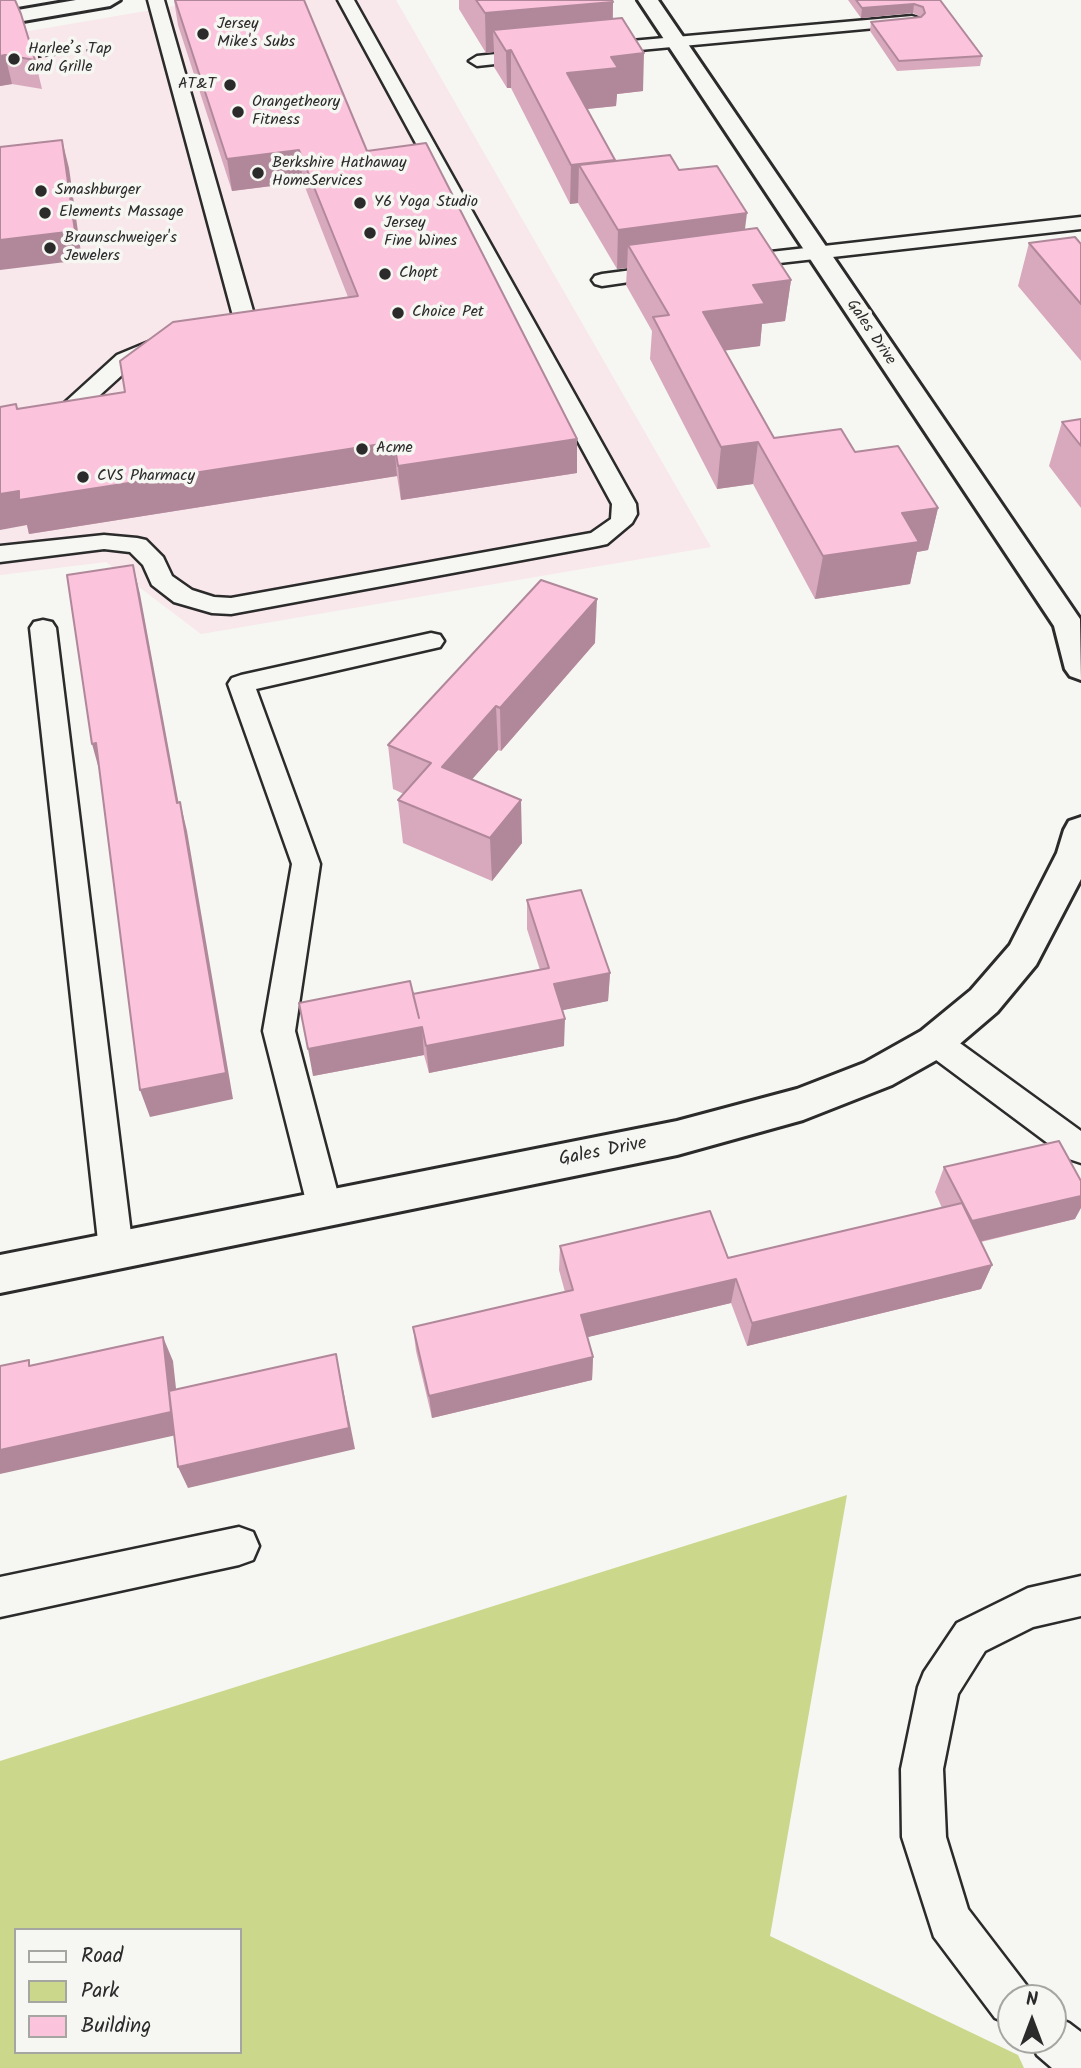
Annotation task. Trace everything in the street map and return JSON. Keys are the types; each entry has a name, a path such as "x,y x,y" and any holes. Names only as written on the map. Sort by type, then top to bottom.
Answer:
{"street":[{"path":"0,19 110,0"},
{"name":"Gales Drive","path":"648,0 815,252 1075,625 1081,669"},
{"name":"Gales Drive","path":"0,1274 677,1139 803,1104 878,1074 934,1042 984,1000 1023,955 1051,907 1075,853 1081,830"}],"lane":[{"path":"156,0 248,332 207,337"},
{"path":"0,554 104,542 137,545 154,562 161,580 183,596 212,605 231,606 597,539 611,532 625,514 624,504 438,172 346,0"},
{"path":"573,51 913,21"},
{"path":"477,61 546,54"},
{"path":"711,266 1081,223"},
{"path":"602,280 684,269"},
{"path":"0,427 38,421 70,411 125,360 153,344 180,341"},
{"path":"43,628 117,1250"},
{"path":"325,1209 279,1031 306,864 241,684 431,641"},
{"path":"934,1042 1081,1149"},
{"path":"0,1597 239,1546"},
{"path":"997,1984 950,1921 924,1837 922,1769 939,1687 971,1637 1028,1608 1081,1596"},
{"path":"1067,2050 1081,2061"}],"path":[{"path":"38,57 91,50"}],"shaded area":[{"path":"210,0 396,0 711,547 201,634 106,562 0,575 0,36"}],"green space":[{"path":"847,1495 770,1936 997,2045 997,2054 1018,2055 1024,2068 0,2068 0,1761"}],"building":[{"path":"0,0 15,0 35,60 0,56"},
{"path":"175,0 304,0 367,151 426,143 577,439 398,466 394,442 19,500 19,491 0,494 0,407 16,404 17,409 125,392 120,361 173,322 358,296 299,150 227,159"},
{"path":"476,0 612,0 613,2 485,13"},
{"path":"856,0 940,0 982,56 899,61 871,22 921,17 925,13 923,7 914,4 862,8"},
{"path":"622,18 644,53 611,57 618,68 567,73 615,160 571,165 511,50 506,51 493,30"},
{"path":"62,140 75,231 0,240 0,147"},
{"path":"670,155 679,170 717,166 747,213 618,230 579,165"},
{"path":"757,228 791,280 753,285 765,304 703,312 774,438 841,429 855,452 898,446 938,508 902,513 919,542 823,556 758,442 721,447 653,317 669,315 628,245"},
{"path":"1075,237 1081,244 1081,304 1029,243"},
{"path":"1081,419 1081,446 1062,422"},
{"path":"133,565 177,803 180,802 226,1073 140,1090 96,743 92,744 67,575"},
{"path":"541,580 597,599 500,708 496,706 442,767 521,800 490,838 398,800 431,763 388,745"},
{"path":"581,890 610,973 554,984 565,1019 426,1046 422,1027 308,1049 299,1003 410,981 413,994 549,968 527,900"},
{"path":"1059,1141 1081,1181 1081,1196 972,1221 944,1167"},
{"path":"962,1203 992,1265 752,1323 736,1279 581,1315 593,1357 429,1396 413,1327 573,1290 560,1246 710,1211 728,1258"},
{"path":"163,1337 171,1412 0,1450 0,1366 29,1360 29,1366"},
{"path":"336,1354 349,1428 178,1467 169,1391"}],"place":[{"name":"Jersey Mike's Subs","path":"203,34"},
{"name":"Harlee’s Tap and Grille","path":"14,59"},
{"name":"AT&T","path":"230,85"},
{"name":"Orangetheory Fitness","path":"238,112"},
{"name":"Berkshire Hathaway HomeServices","path":"258,173"},
{"name":"Smashburger","path":"41,191"},
{"name":"Y6 Yoga Studio","path":"360,203"},
{"name":"Elements Massage","path":"45,213"},
{"name":"Jersey Fine Wines","path":"370,233"},
{"name":"Braunschweiger's Jewelers","path":"50,248"},
{"name":"Chopt","path":"385,274"},
{"name":"Choice Pet","path":"398,313"},
{"name":"Acme","path":"362,449"},
{"name":"CVS Pharmacy","path":"83,477"}]}
